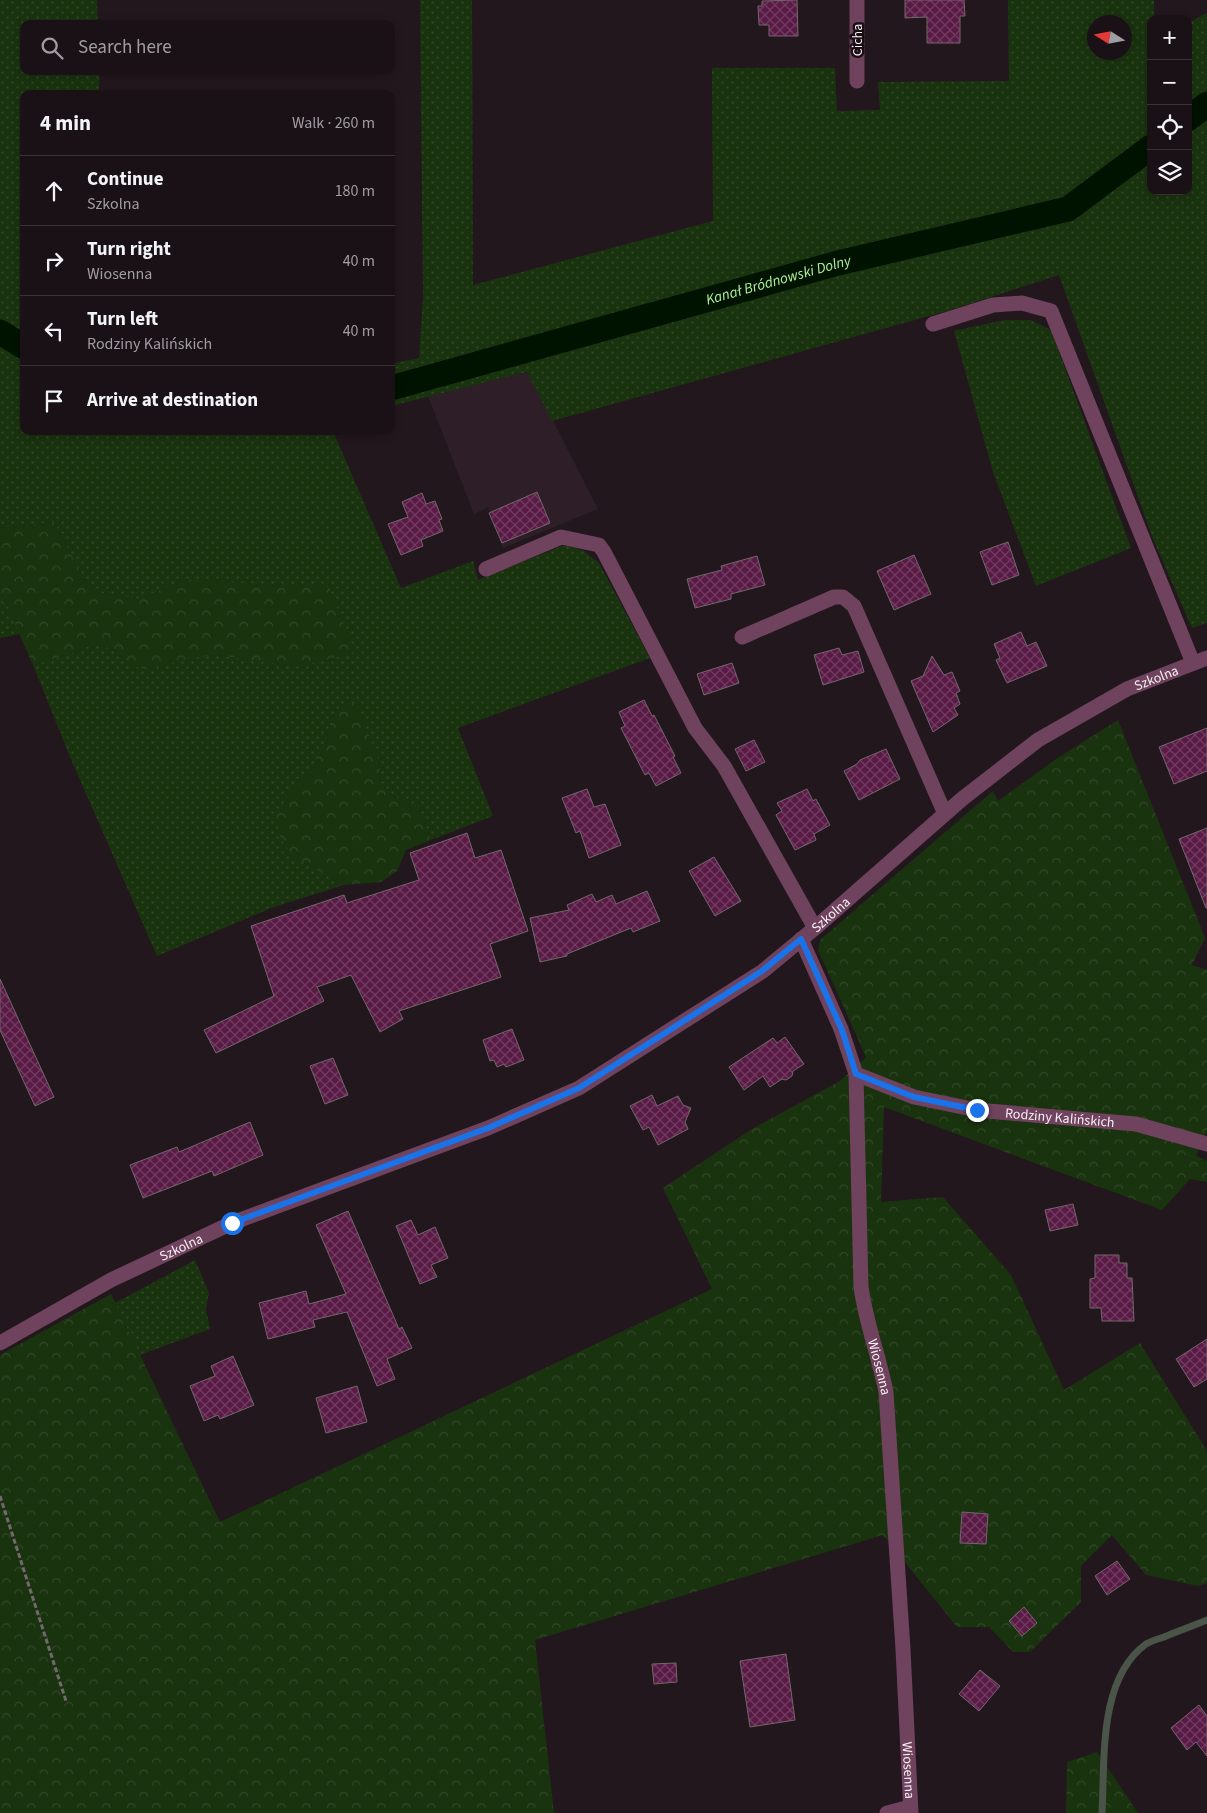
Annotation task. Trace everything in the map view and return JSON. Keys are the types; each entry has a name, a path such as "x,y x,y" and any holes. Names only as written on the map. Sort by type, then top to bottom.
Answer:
{"street":[{"name":"Cicha","path":"857,0 857,81"},
{"path":"933,324 993,305 1022,303 1051,311 1193,663"},
{"path":"486,569 561,536 599,545 695,728 724,766 815,928"},
{"path":"742,637 834,597 843,597 854,606 945,814"},
{"name":"Szkolna","path":"0,1343 111,1280 232,1223 488,1128 579,1088 762,971 815,928 945,814 1038,740 1127,689 1207,658"},
{"name":"Wiosenna","path":"801,939 842,1030 856,1074 861,1287 864,1310 880,1365 887,1410 903,1649 911,1810 887,1813"},
{"name":"Rodziny Kalińskich","path":"856,1074 914,1097 977,1110 1136,1124 1207,1144"}],"path":[{"path":"0,1496 66,1701"}],"shaded area":[{"path":"528,372 598,509 503,548 488,507 474,514 428,396"}],"green space":[{"path":"0,0 97,0 98,20 20,20 20,75 99,75 99,90 20,90 20,435 335,435 401,588 473,561 478,580 562,546 570,546 584,551 599,563 650,658 458,728 493,816 431,840 418,807 391,795 381,783 378,759 368,733 331,717 326,744 312,770 292,789 296,858 344,885 274,907 157,956 70,757 33,665 94,644 114,649 127,662 217,655 295,666 186,580 138,599 90,591 54,522 0,528"},
{"path":"420,0 472,0 473,285 713,221 712,68 835,68 837,111 880,110 878,82 1009,81 1008,0 1154,0 1154,15 1147,15 1147,195 1192,195 1192,21 1207,13 1207,623 1192,628 1153,539 1059,275 947,311 552,421 527,372 395,405 395,363 419,358 423,298"},
{"path":"1004,320 1031,320 1051,330 1131,548 1036,586 993,472 954,331"},
{"path":"54,522 90,591 138,599 186,580 329,587 355,652 295,666 217,655 190,658 148,669 139,668 127,662 114,649 94,644 33,665 0,589 0,528"},
{"path":"0,589 20,634 0,638"},
{"path":"356,702 378,759 381,783 391,795 418,807 431,840 406,850 397,871 381,882 344,885 296,858 283,843 278,830 277,813 292,789 312,770 326,744 331,717 344,703"},
{"path":"1118,720 1205,938 1192,965 1207,970 1207,1132 1196,1156 1207,1161 1207,1182 1190,1179 1162,1210 884,1107 881,1202 943,1197 1011,1275 1064,1390 1140,1343 1207,1451 1207,1583 1198,1586 1146,1575 1112,1535 1081,1566 1081,1602 1030,1652 1013,1652 989,1627 957,1627 883,1535 535,1640 554,1813 0,1813 0,1355 111,1294 220,1522 712,1289 663,1188 752,1129 840,1081 866,1057 818,950 820,940 993,791 998,801 1059,757"},
{"path":"195,1260 209,1293 206,1309 210,1329 140,1355 115,1303"},
{"path":"1097,1752 1138,1813 1066,1813 1067,1762"}],"building":[{"path":"797,0 798,36 769,36 769,25 759,25 758,6 762,6 762,1"},
{"path":"905,0 964,0 965,16 960,16 960,43 927,43 927,17 905,18"},
{"path":"537,492 550,523 502,543 489,513"},
{"path":"422,493 426,504 435,501 442,519 439,520 443,531 421,540 423,546 401,555 388,524 408,517 402,502"},
{"path":"1008,542 1019,575 992,585 980,552"},
{"path":"914,555 931,594 894,610 877,571"},
{"path":"757,556 765,585 731,594 731,599 695,608 687,579 722,570 721,566"},
{"path":"1021,632 1027,646 1036,642 1047,666 1007,683 996,660 1000,658 994,644"},
{"path":"839,648 842,655 858,651 864,672 823,685 814,655"},
{"path":"932,656 944,675 952,672 960,691 956,693 960,704 954,708 958,715 933,732 911,681 923,676"},
{"path":"732,663 739,683 704,695 697,674"},
{"path":"644,700 675,756 673,757 681,773 656,786 649,773 645,775 621,728 625,726 619,712"},
{"path":"1207,728 1207,771 1174,784 1159,747"},
{"path":"754,740 765,762 746,771 735,749"},
{"path":"886,749 900,779 859,800 844,771 857,764 860,760"},
{"path":"587,789 594,807 605,804 621,845 589,858 580,831 576,833 562,798"},
{"path":"807,789 813,801 816,799 830,825 814,834 816,840 795,850 776,815 782,811 777,803"},
{"path":"1207,828 1207,908 1206,908 1179,839"},
{"path":"467,833 475,858 501,850 528,931 490,944 501,977 399,1011 403,1019 380,1032 351,975 317,987 324,1001 216,1053 204,1030 274,996 251,926 344,895 347,903 419,880 410,853"},
{"path":"714,857 741,901 715,916 689,871"},
{"path":"647,891 660,921 633,932 631,928 567,954 567,956 540,962 530,918 569,910 567,905 592,894 596,902 612,895 616,904"},
{"path":"0,979 54,1097 35,1106 0,1030"},
{"path":"512,1029 524,1060 506,1067 504,1064 497,1067 494,1060 490,1061 483,1040"},
{"path":"785,1037 804,1064 793,1071 792,1076 786,1080 782,1079 770,1087 763,1076 744,1090 729,1067 773,1038 777,1043"},
{"path":"333,1058 348,1095 325,1104 310,1066"},
{"path":"652,1095 657,1106 678,1096 683,1105 691,1108 685,1122 688,1129 658,1145 649,1127 643,1130 630,1106"},
{"path":"250,1122 263,1155 214,1176 212,1171 143,1198 130,1165 177,1147 179,1152"},
{"path":"1073,1204 1078,1225 1050,1231 1045,1210"},
{"path":"348,1211 399,1329 402,1327 412,1348 387,1359 395,1379 377,1386 347,1312 313,1320 315,1327 268,1339 259,1303 306,1291 309,1304 346,1294 316,1225"},
{"path":"411,1220 418,1235 435,1227 448,1258 431,1265 437,1277 420,1284 396,1226"},
{"path":"1095,1255 1119,1255 1119,1263 1127,1263 1127,1278 1132,1278 1134,1321 1102,1321 1101,1308 1090,1308 1090,1279 1095,1278"},
{"path":"1207,1339 1207,1379 1194,1387 1176,1359"},
{"path":"233,1356 254,1405 220,1419 218,1415 204,1421 190,1386 215,1376 211,1366"},
{"path":"357,1386 367,1422 326,1433 316,1398"},
{"path":"962,1512 988,1514 986,1544 960,1543"},
{"path":"1117,1561 1130,1579 1107,1595 1095,1576"},
{"path":"1024,1607 1037,1623 1022,1636 1009,1621"},
{"path":"786,1654 795,1720 750,1727 740,1661"},
{"path":"676,1663 677,1682 654,1684 652,1664"},
{"path":"980,1670 1000,1686 979,1711 959,1694"},
{"path":"1199,1705 1207,1716 1207,1756 1196,1742 1187,1750 1171,1728"}],"waterway":[{"name":"Kanał Bródnowski Dolny","path":"1192,116 1207,104"},
{"name":"Kanał Bródnowski Dolny","path":"395,387 838,263 1068,209 1147,150"},
{"name":"Kanał Bródnowski Dolny","path":"0,332 20,344"},
{"path":"1102,1813 1107,1722 1119,1678 1130,1659 1146,1644 1207,1620"}],"route":[{"path":"232,1223 488,1128 579,1088 762,971 801,939 842,1030 856,1074 914,1097 977,1110"}]}
